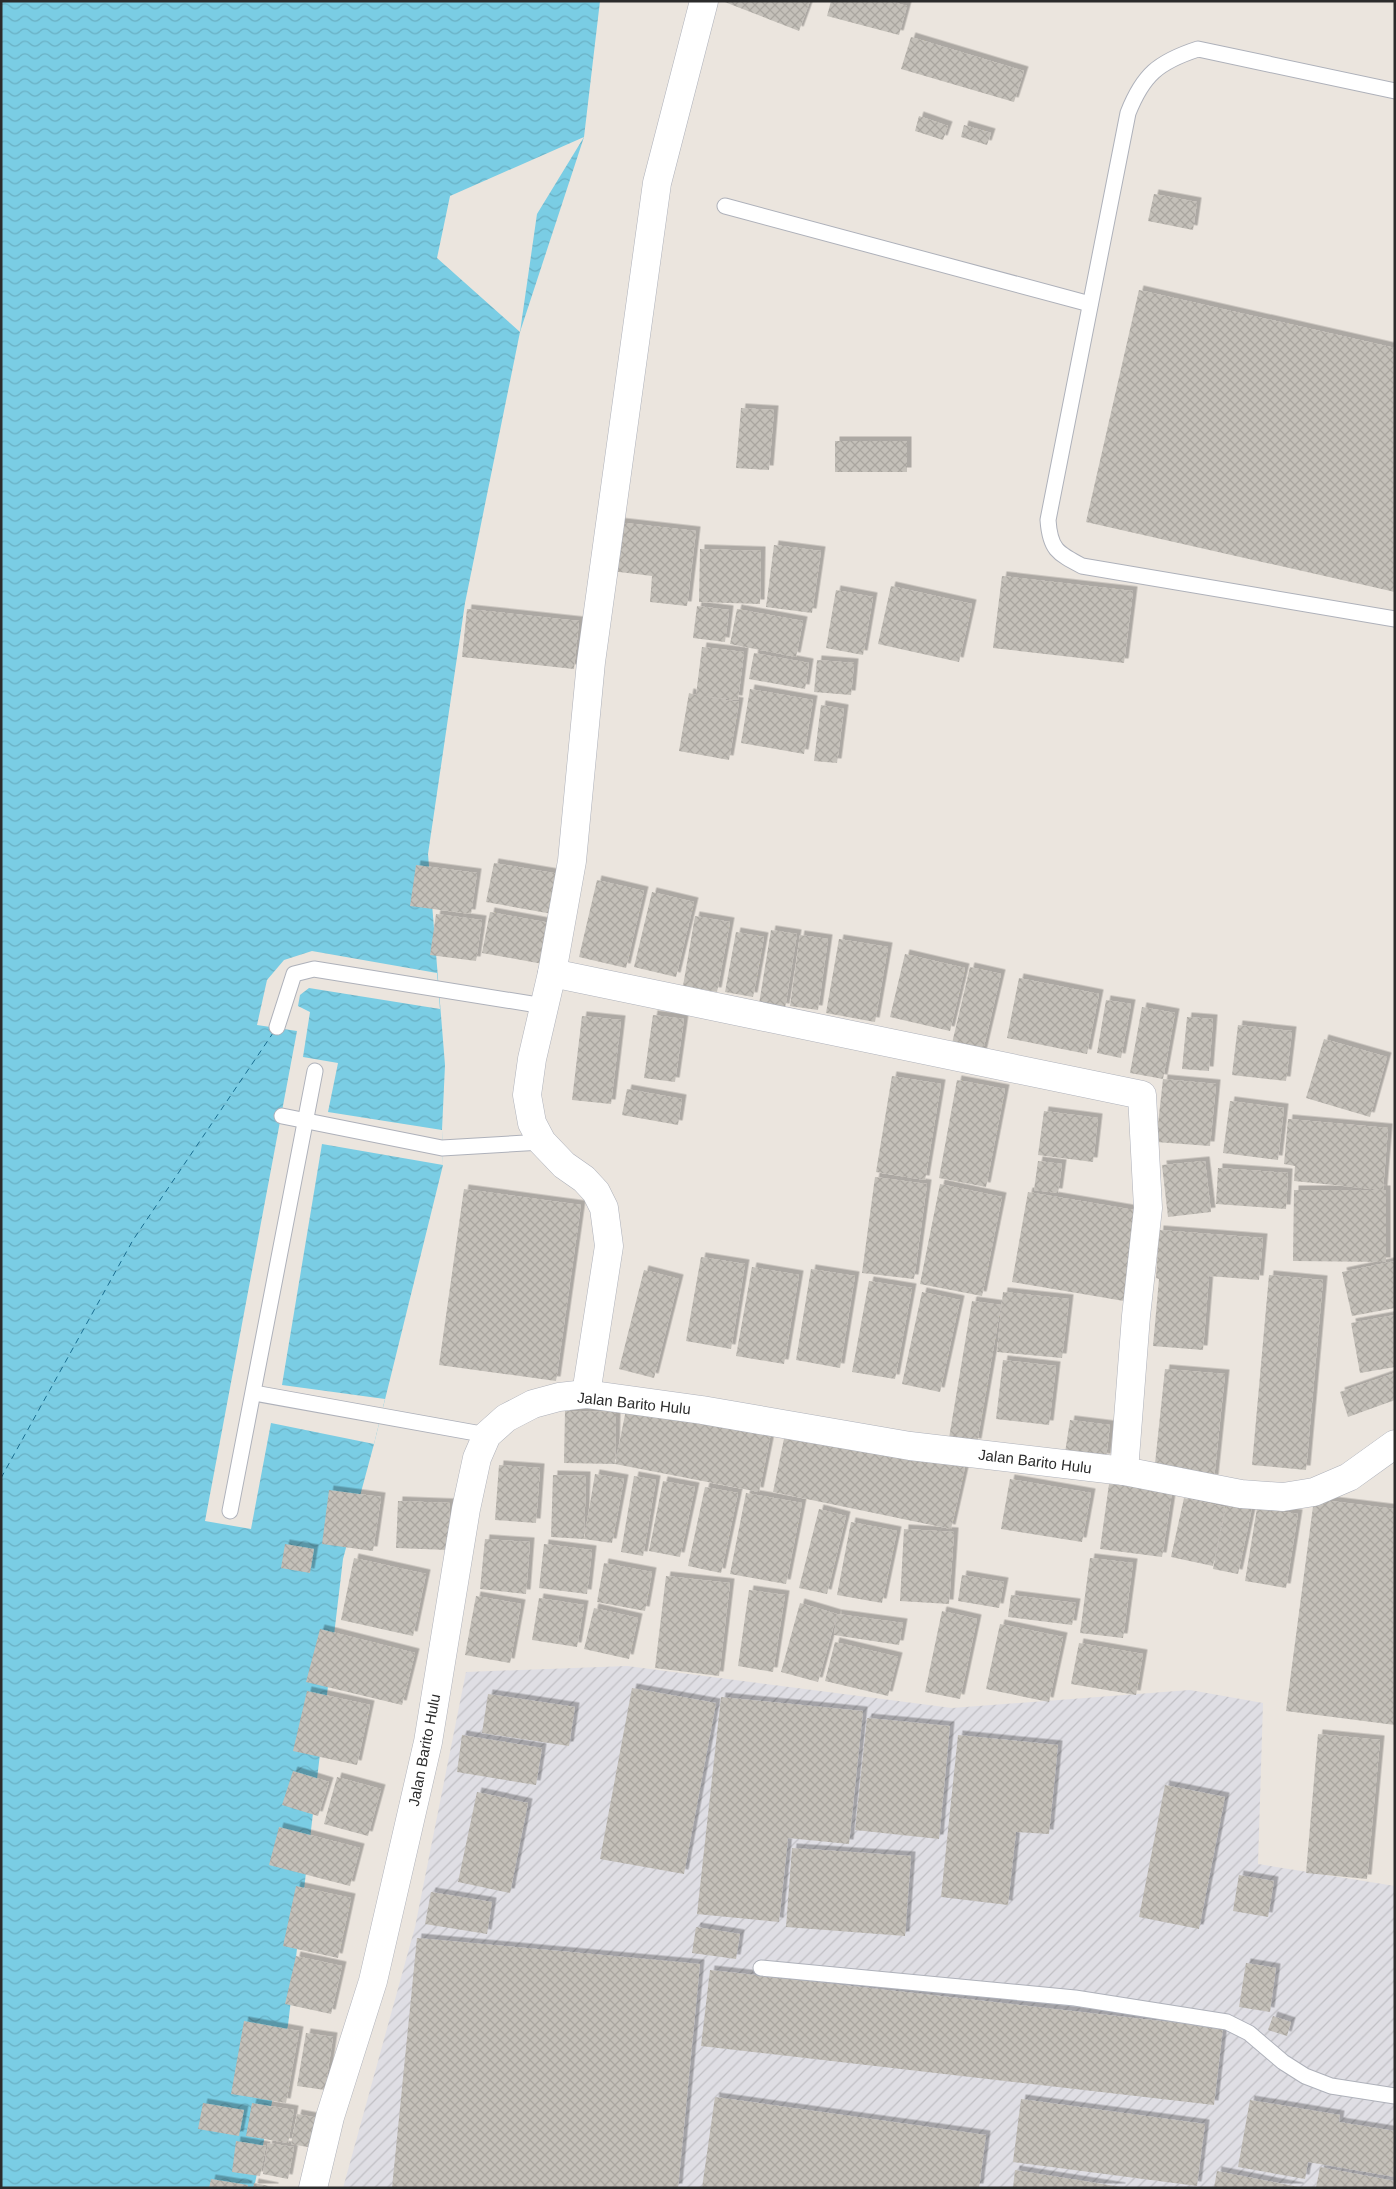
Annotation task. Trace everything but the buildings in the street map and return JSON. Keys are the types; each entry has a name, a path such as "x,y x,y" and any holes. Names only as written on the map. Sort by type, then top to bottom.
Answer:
{"street":[{"path":"586,1394 609,1246 604,1208 590,1185 564,1165 542,1142 532,1123 527,1095 532,1059 552,973 572,861 591,662 657,183 704,1"},
{"path":"552,973 1128,1090 1142,1095 1148,1208 1136,1316 1124,1471"},
{"name":"Jalan Barito Hulu","path":"313,2188 330,2117 373,1981 428,1742 466,1509 477,1458 487,1435 506,1418 532,1404 560,1397 586,1394 702,1410 910,1446 1124,1471 1241,1494 1283,1497 1314,1492 1349,1477 1395,1444"}],"lane":[{"path":"1395,91 1198,50 1174,57 1151,73 1136,92 1128,113 1048,520 1049,538 1058,553 1082,566 1395,619"},
{"path":"724,206 1090,304"},
{"path":"277,1027 294,974 314,969 544,1006"},
{"path":"230,1511 315,1071"},
{"path":"282,1116 442,1148 542,1142"},
{"path":"254,1393 487,1435"},
{"path":"761,1968 1075,1998 1227,2022 1249,2033 1283,2062 1305,2076 1331,2086 1395,2096"}],"shaded area":[{"path":"627,1666 952,1708 1190,1690 1263,1703 1258,1864 1395,1886 1395,2188 343,2188 415,1927 466,1672"}],"water":[{"path":"1,1 600,1 584,137 520,332 465,603 428,854 445,1065 442,1130 443,1165 374,1444 343,1559 288,2025 254,2188 1,2188"}],"pier":[{"path":"584,137 537,214 520,332 437,258 450,196"},
{"path":"312,951 437,973 440,1009 309,988 300,995 298,1006 310,1012 303,1057 338,1063 328,1112 442,1130 443,1165 322,1144 282,1385 385,1399 374,1444 271,1423 251,1529 205,1521 297,1031 257,1025 267,980 284,960"}],"ferry route":[{"path":"1,1478 133,1240 273,1033"}]}
